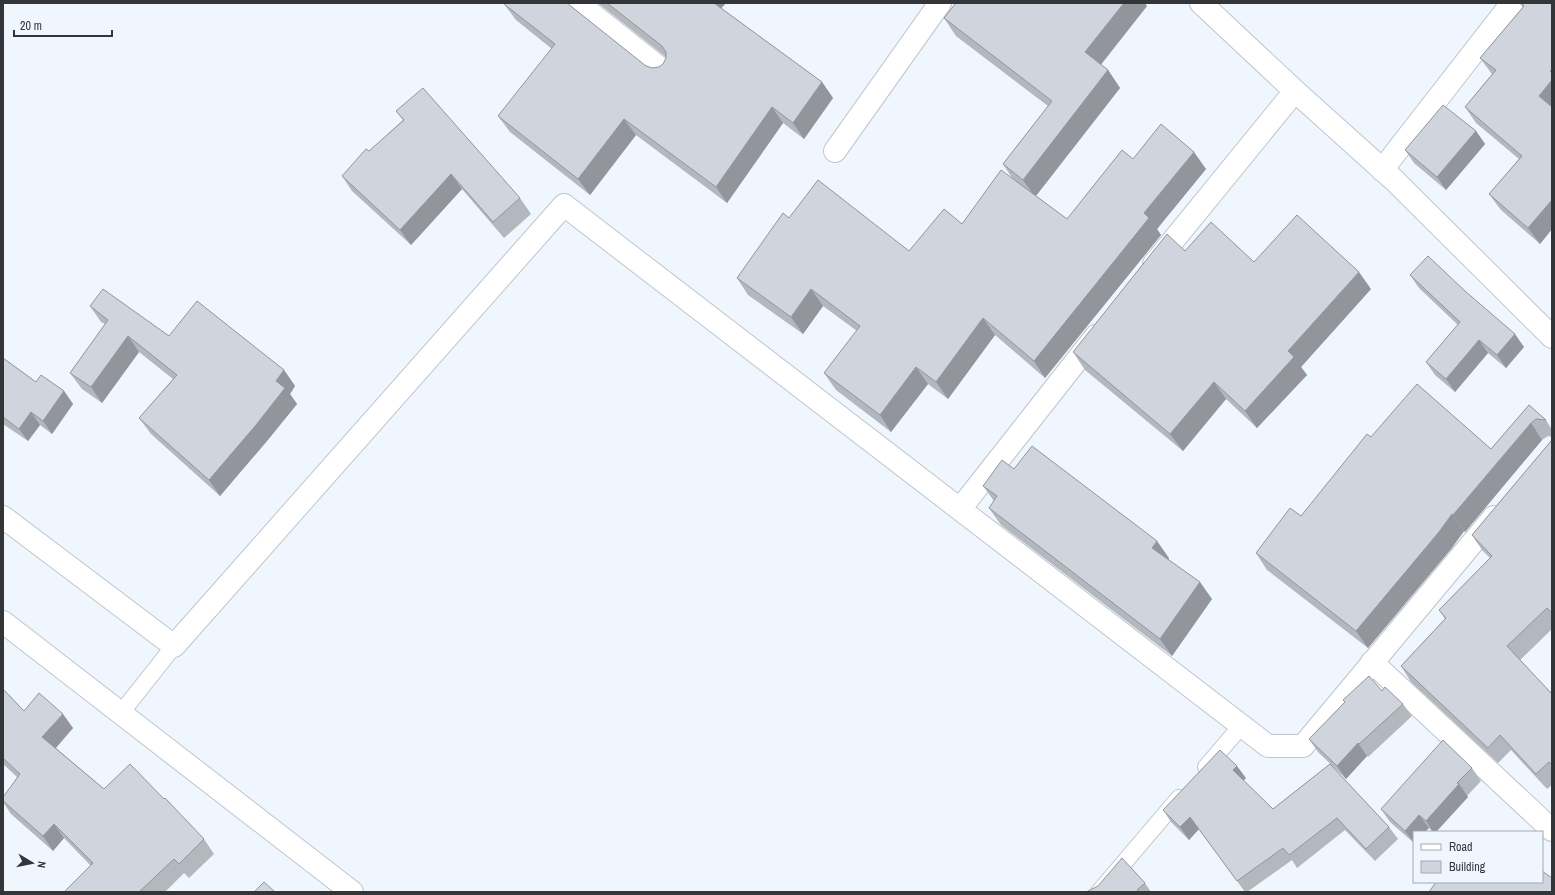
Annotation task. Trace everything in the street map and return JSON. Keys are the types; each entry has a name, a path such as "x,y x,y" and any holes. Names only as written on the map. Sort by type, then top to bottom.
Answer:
{"street":[{"path":"578,3 665,72"},
{"path":"835,151 940,3"},
{"path":"1201,3 1382,170 1552,337"},
{"path":"1382,170 1512,3"},
{"path":"1143,277 1295,91"},
{"path":"3,517 174,646 564,205 1268,746 1303,746 1506,503"},
{"path":"960,509 1109,320"},
{"path":"3,622 352,892"},
{"path":"1372,662 1552,830"}],"lane":[{"path":"121,713 174,646"},
{"path":"1100,892 1242,726"}],"building":[{"path":"567,3 646,66 652,68 659,67 663,64 666,58 666,52 662,46 607,3 714,3 822,82 793,123 772,107 716,187 624,119 578,179 498,116 555,44 504,4"},
{"path":"956,3 1124,3 1085,52 1108,70 1023,180 1003,164 1052,101 944,18"},
{"path":"1521,3 1552,3 1552,70 1550,71 1552,73 1552,80 1539,96 1552,107 1552,200 1528,228 1489,194 1522,156 1465,107 1496,70 1480,58 1524,6"},
{"path":"423,88 520,198 493,222 451,174 400,230 342,176 366,149 369,151 404,120 396,111"},
{"path":"1443,105 1476,131 1437,177 1405,150"},
{"path":"1161,124 1194,152 1144,213 1149,218 1034,361 983,318 936,382 916,367 880,415 824,373 860,326 811,289 791,317 737,278 783,213 789,218 818,180 909,251 944,209 962,224 1001,170 1067,219 1122,150 1133,159"},
{"path":"1297,215 1359,272 1288,351 1294,357 1245,411 1214,382 1170,434 1073,352 1167,234 1185,251 1211,222 1254,262"},
{"path":"1428,256 1465,291 1515,334 1497,355 1479,340 1446,379 1426,362 1460,322 1410,275"},
{"path":"103,289 169,336 197,301 284,370 276,381 285,388 256,425 209,480 139,418 177,375 128,336 91,387 70,373 108,320 90,306"},
{"path":"3,358 36,382 41,375 64,391 43,421 31,412 19,429 3,417"},
{"path":"1417,384 1491,449 1529,405 1546,420 1536,419 1531,423 1453,515 1452,514 1439,532 1356,631 1256,553 1290,508 1301,516 1367,434 1371,437"},
{"path":"1552,438 1552,613 1547,608 1507,646 1552,694 1552,765 1549,762 1536,774 1500,735 1488,748 1401,666 1446,618 1439,610 1492,556 1472,535"},
{"path":"1032,446 1157,541 1152,548 1200,582 1160,639 989,508 997,496 983,486 1002,460 1014,469"},
{"path":"1369,676 1382,691 1385,687 1403,704 1359,744 1358,743 1337,766 1309,739 1345,702 1343,700"},
{"path":"3,689 24,711 39,693 63,714 42,737 104,789 130,764 204,839 179,864 174,859 139,892 64,892 93,863 54,824 43,836 3,801 3,797 20,774 3,758"},
{"path":"1443,740 1472,768 1457,783 1459,784 1426,821 1419,815 1405,831 1381,809"},
{"path":"1220,750 1237,766 1233,770 1273,809 1330,764 1389,827 1366,849 1337,818 1289,855 1283,848 1237,881 1190,817 1180,827 1163,810"},
{"path":"1122,858 1145,883 1137,890 1139,892 1086,892 1098,886"},
{"path":"1543,872 1552,878 1552,892 1429,892 1435,883 1543,883"},
{"path":"264,882 275,892 254,892"}]}
